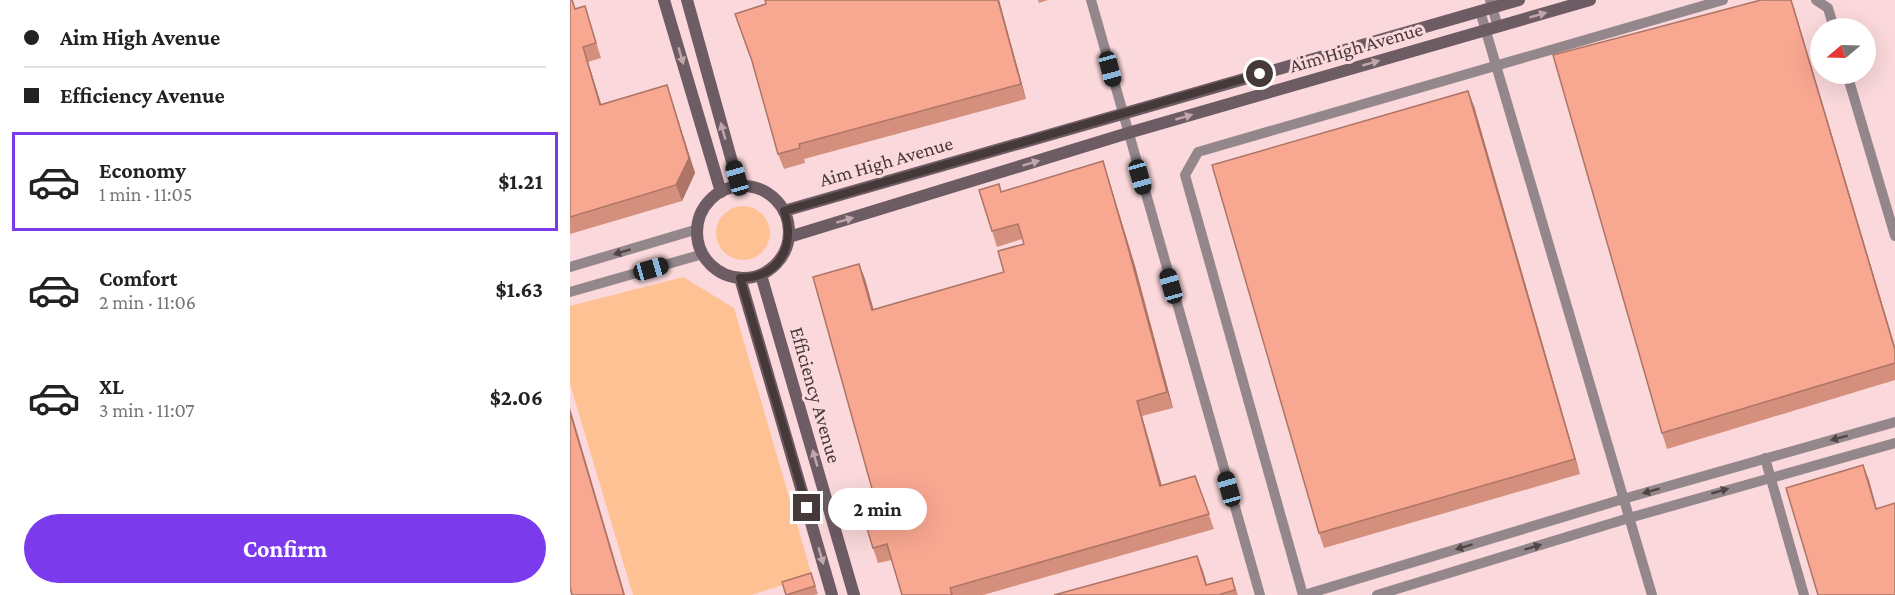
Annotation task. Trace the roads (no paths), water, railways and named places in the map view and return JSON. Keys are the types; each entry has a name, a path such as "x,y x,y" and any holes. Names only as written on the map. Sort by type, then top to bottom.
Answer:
{"street":[{"path":"664,0 721,192"},
{"path":"687,0 740,187"},
{"path":"1091,0 1260,595"},
{"name":"Aim High Avenue","path":"784,211 1488,6 1519,0"},
{"name":"Aim High Avenue","path":"789,237 1128,133 1590,0"},
{"path":"1723,0 1198,152 1185,175 1304,595 1623,499 1895,422"},
{"path":"1816,0 1828,8 1831,18"},
{"path":"1488,6 1496,65 1652,595"},
{"path":"1850,84 1895,236"},
{"path":"740,187 750,187 770,195 784,211 789,237 787,246 777,263 761,275 740,278 715,268 703,254 698,229 702,212 707,204 721,192 740,187"},
{"path":"570,267 698,229"},
{"path":"570,292 703,254"},
{"name":"Efficiency Avenue","path":"761,275 854,595"},
{"name":"Efficiency Avenue","path":"740,278 832,595"},
{"path":"1377,595 1629,518 1895,443"},
{"path":"1766,458 1804,595"}]}
